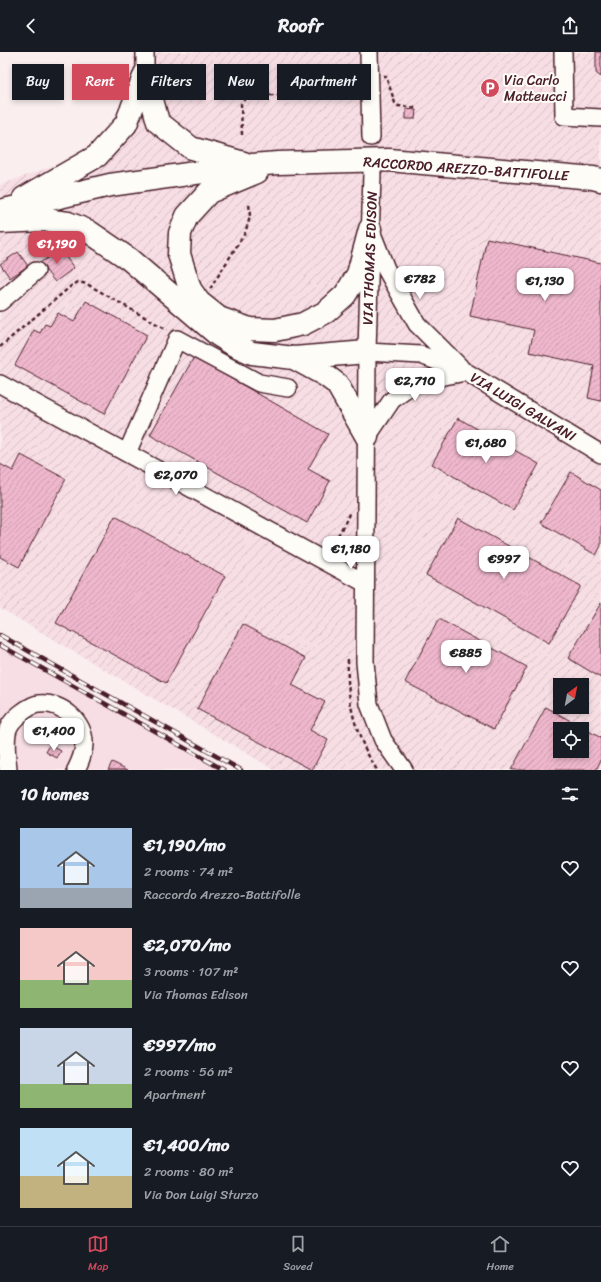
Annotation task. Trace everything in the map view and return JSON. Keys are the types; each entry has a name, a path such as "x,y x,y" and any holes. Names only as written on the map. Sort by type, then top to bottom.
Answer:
{"main road":[{"path":"0,211 97,156 126,124 137,95"},
{"path":"152,100 158,122 191,148 252,165"},
{"name":"RACCORDO AREZZO-BATTIFOLLE","path":"0,211 110,185 252,165 278,163 388,160 601,180"},
{"path":"278,163 209,192 187,216 180,233 179,254 190,289 199,302 219,318 262,342 283,347 362,352"},
{"path":"0,222 45,220 68,224 88,231 129,259 218,334 234,345 252,353 294,358 362,352"},
{"path":"219,318 250,329 275,330 303,324 326,312 345,295 358,274 370,229"},
{"path":"294,358 325,375 337,384 367,437"}],"street":[{"path":"145,52 145,64"},
{"path":"369,52 370,64"},
{"path":"563,52 564,116 601,118"},
{"path":"370,100 370,137"},
{"name":"VIA THOMAS EDISON","path":"372,173 362,352 367,437 365,662 369,704 383,740 404,770"},
{"name":"VIA LUIGI GALVANI","path":"370,229 386,269 416,324 466,372"},
{"path":"0,302 36,271"},
{"path":"127,453 178,339 259,383 288,388"},
{"name":"VIA LUIGI GALVANI","path":"362,352 422,354 466,372 601,454"},
{"name":"VIA LUIGI GALVANI","path":"367,437 392,400 418,381 466,372"},
{"path":"0,384 365,583"},
{"path":"8,770 6,746 7,732 14,719 24,710 39,704 55,705 70,713 80,725 84,743 80,761 76,770"}],"path":[{"path":"371,76 386,76 395,103 398,106 417,108"},
{"path":"242,135 241,104 246,98 250,96 277,95"},
{"path":"209,291 245,233 250,217 249,202"},
{"path":"0,347 71,286 78,282 87,284 170,331"},
{"path":"324,560 347,519 350,512 350,505"}],"shaded area":[{"path":"133,52 601,52 601,770 275,770 0,608 0,185 78,157 102,136 121,114 126,100 129,100 129,90 133,78"},
{"path":"0,645 224,770 0,770"}],"building":[{"path":"596,52 601,52 601,77 596,73"},
{"path":"406,109 416,110 415,119 406,119"},
{"path":"487,238 601,263 601,401 588,398 594,366 529,352 534,330 470,316"},
{"path":"60,249 74,268 55,282 40,263"},
{"path":"18,252 28,266 10,278 0,264"},
{"path":"86,301 147,335 104,414 15,365 34,330 40,333 45,324 50,326 58,313 74,322"},
{"path":"194,357 328,434 308,469 330,481 307,523 150,435"},
{"path":"458,418 539,464 513,510 432,464"},
{"path":"21,455 66,479 19,567 0,557 0,464 13,471"},
{"path":"571,472 601,490 601,546 596,555 541,523"},
{"path":"115,516 225,576 166,683 56,623"},
{"path":"458,518 581,586 549,643 426,575"},
{"path":"601,603 601,678 568,658"},
{"path":"439,619 527,667 494,729 405,682"},
{"path":"243,624 306,658 292,685 325,702 310,730 328,740 312,770 197,709"},
{"path":"546,707 553,711 553,714 558,714 573,722 553,722 553,758 589,758 589,731 601,738 601,760 596,770 511,770"},
{"path":"50,745 61,751 57,758 46,752"},
{"path":"112,762 128,770 108,770"}],"railway":[{"path":"0,635 241,770"},
{"path":"0,645 224,770"}],"place":[{"name":"Via Carlo Matteucci","path":"490,88"}]}
